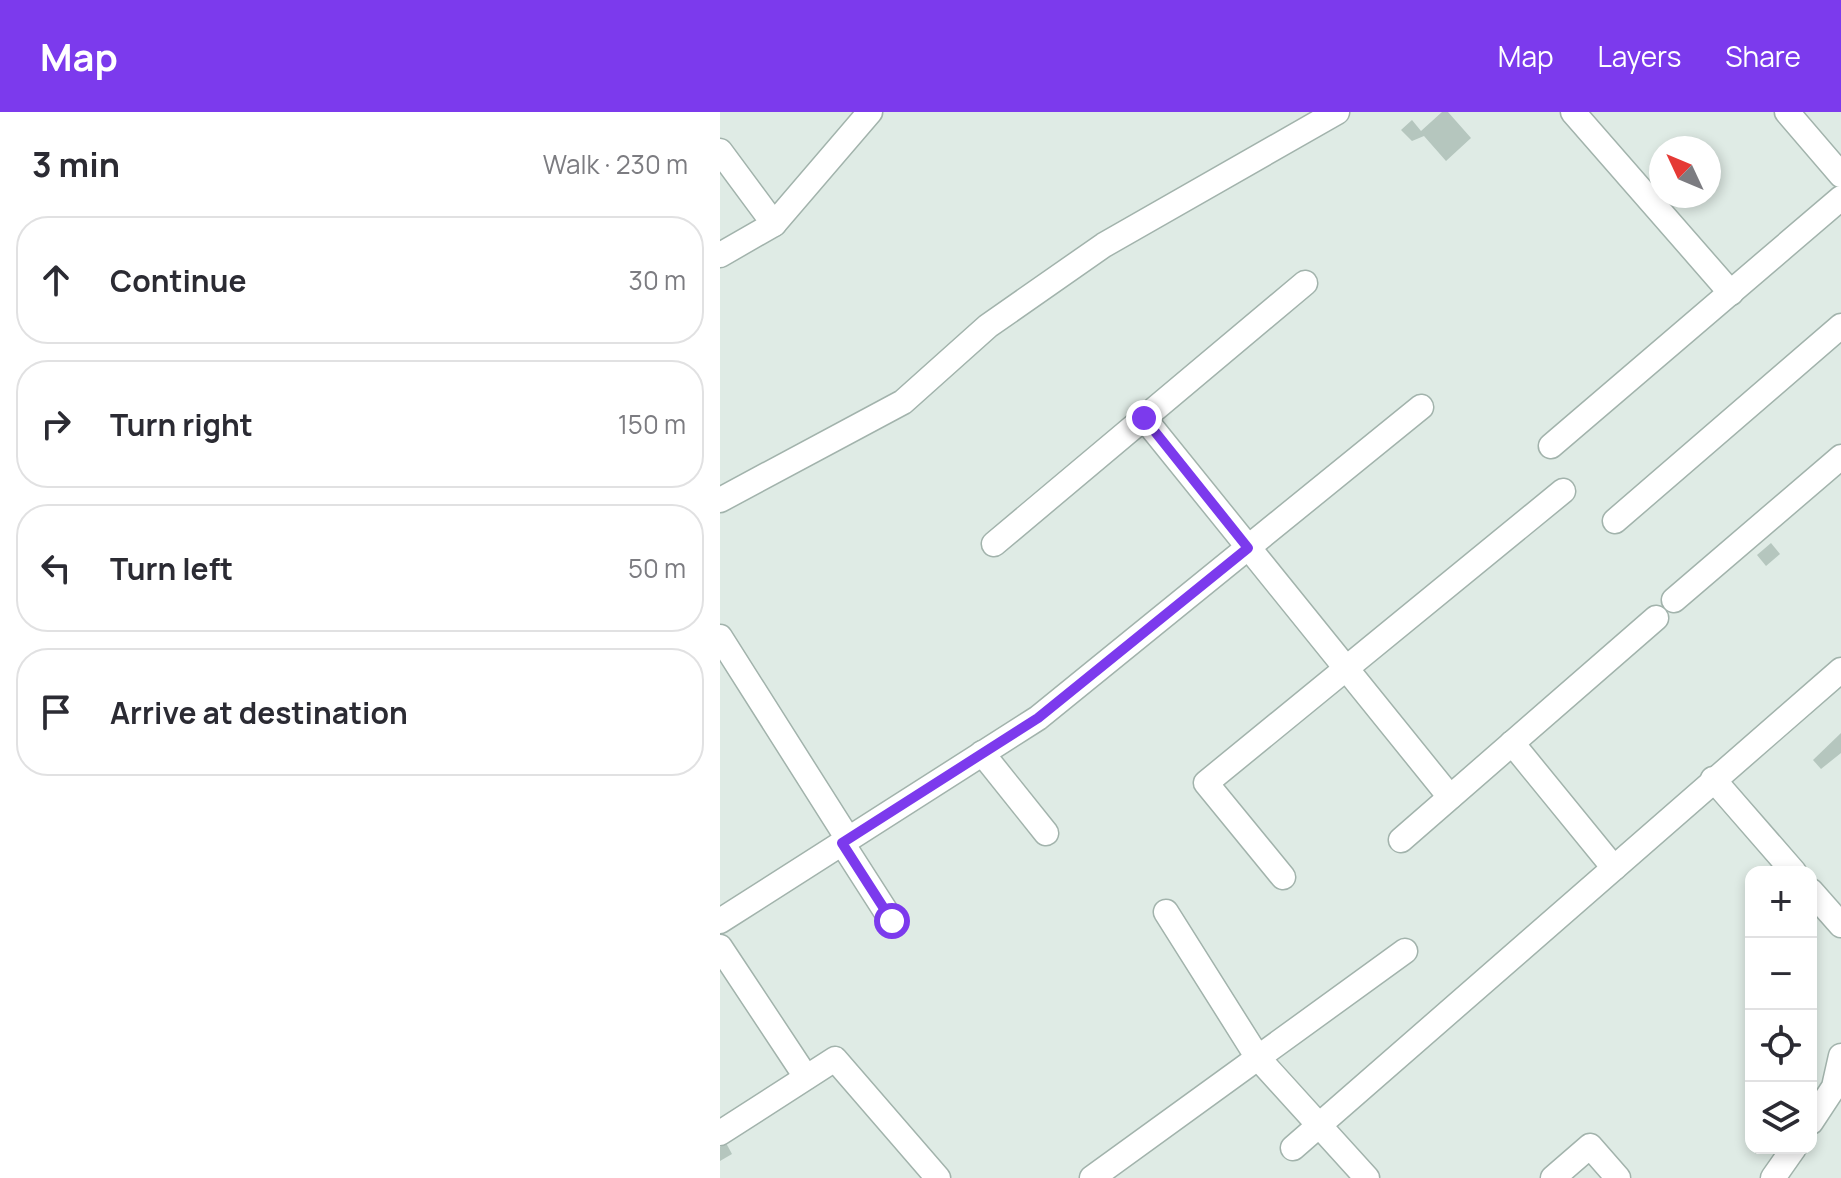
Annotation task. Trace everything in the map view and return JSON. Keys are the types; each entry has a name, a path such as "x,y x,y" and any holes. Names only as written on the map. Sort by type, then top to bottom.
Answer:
{"street":[{"path":"720,500 903,402 988,326 1104,245 1337,112"},
{"path":"1573,112 1731,293"},
{"path":"1787,112 1841,175"},
{"path":"720,255 774,224 864,115"},
{"path":"720,151 774,224"},
{"path":"1551,446 1841,198"},
{"path":"994,544 1305,283"},
{"path":"1615,521 1841,326"},
{"path":"720,921 1038,718 1421,407"},
{"path":"1144,418 1450,797"},
{"path":"1674,600 1841,457"},
{"path":"1283,877 1206,783 1563,491"},
{"path":"1401,840 1656,618"},
{"path":"720,637 892,921"},
{"path":"1293,1148 1841,670"},
{"path":"1512,743 1614,868"},
{"path":"982,753 1046,833"},
{"path":"1713,779 1789,866"},
{"path":"1817,898 1841,925"},
{"path":"1166,912 1258,1058 1367,1178"},
{"path":"720,947 806,1077"},
{"path":"1092,1178 1405,951"},
{"path":"1817,1113 1834,1087 1841,1056"},
{"path":"720,1133 835,1059 938,1178"},
{"path":"1553,1178 1590,1146 1618,1178"},
{"path":"1773,1178 1790,1154"}],"building":[{"path":"1442,112 1448,112 1471,138 1446,161 1424,136 1412,141 1401,130 1412,120 1421,131"},
{"path":"1771,543 1780,554 1766,566 1757,555"},
{"path":"1841,733 1841,753 1821,769 1813,760"},
{"path":"726,1143 732,1154 720,1161 720,1147"}],"route":[{"path":"892,921 842,843 1038,718 1248,548 1144,418"}]}
